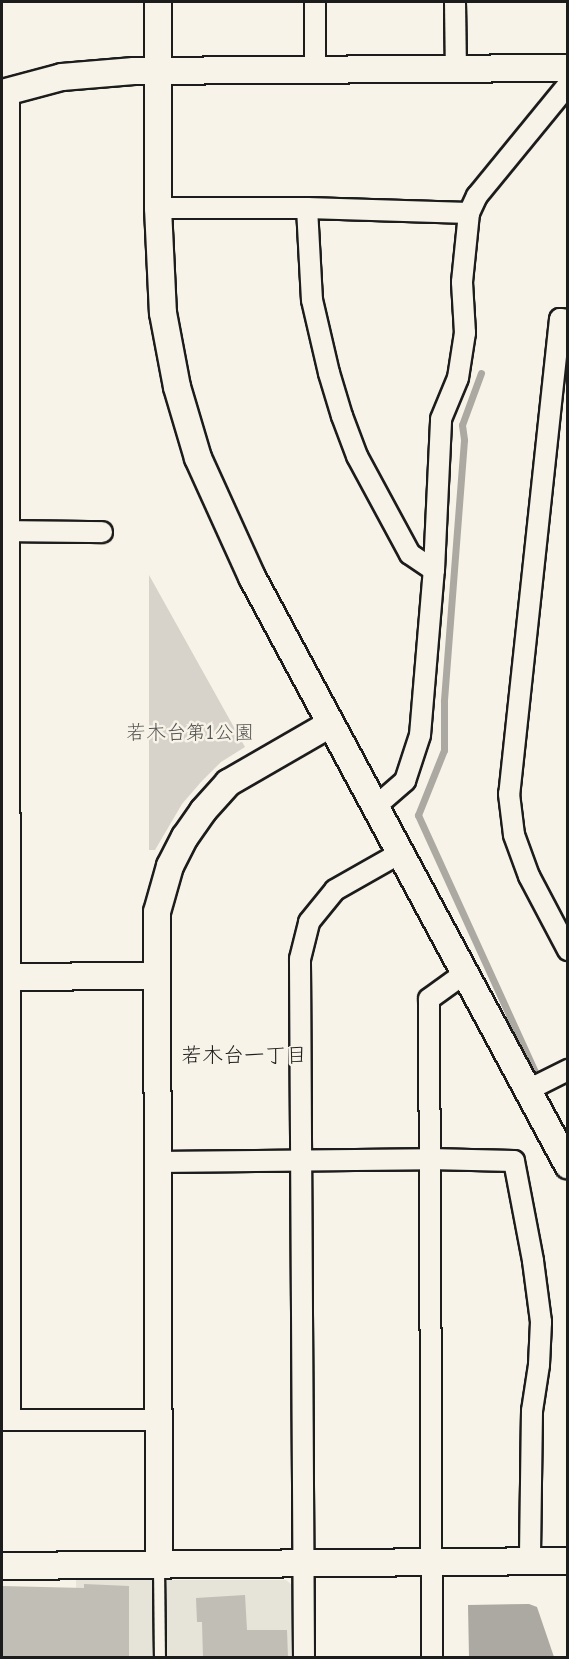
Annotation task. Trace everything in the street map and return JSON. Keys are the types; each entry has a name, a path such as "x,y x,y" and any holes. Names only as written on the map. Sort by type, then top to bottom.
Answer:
{"street":[{"path":"158,2 158,208 163,313 177,387 198,458 252,577 567,1165"},
{"path":"315,2 315,70"},
{"path":"455,2 456,70"},
{"path":"159,1420 6,1420 5,91 62,77 158,72 567,68"},
{"path":"375,807 405,781 420,735 434,570 441,419 458,378 465,333 462,282 469,213 477,196 567,85"},
{"path":"158,208 307,208 469,213"},
{"path":"307,208 312,300 328,373 342,416 357,456 410,554 434,570"},
{"path":"567,320 560,319 509,794 514,835 529,876 567,950"},
{"path":"6,531 102,532"},
{"path":"159,1565 157,912 170,866 202,811 228,783 330,724"},
{"path":"304,1658 300,959 309,922 335,890 400,853"},
{"path":"432,1658 429,999 465,973"},
{"path":"5,977 156,975"},
{"path":"528,1090 567,1070"},
{"path":"157,1162 429,1159 514,1161 533,1261 541,1322 539,1365 532,1411 530,1562"},
{"path":"2,1566 567,1561"}],"lane":[{"path":"159,1565 160,1658"}],"shaded area":[{"path":"76,1580 286,1580 293,1586 294,1657 2,1657 2,1633 77,1632"},
{"path":"529,1604 537,1607 554,1657 469,1657 468,1605"}],"green space":[{"name":"若木台第1公園","path":"149,575 245,747 221,762 201,782 182,804 155,850 149,850"}],"building":[{"path":"84,1584 129,1586 129,1658 2,1658 2,1586 84,1588"},
{"path":"245,1595 247,1630 287,1630 288,1658 203,1658 202,1622 197,1622 196,1598"}],"waterway":[{"path":"481,373 462,425 464,440 444,701 444,750 418,815 536,1074"}],"district":[{"name":"若木台一丁目","path":"244,1055"}]}
